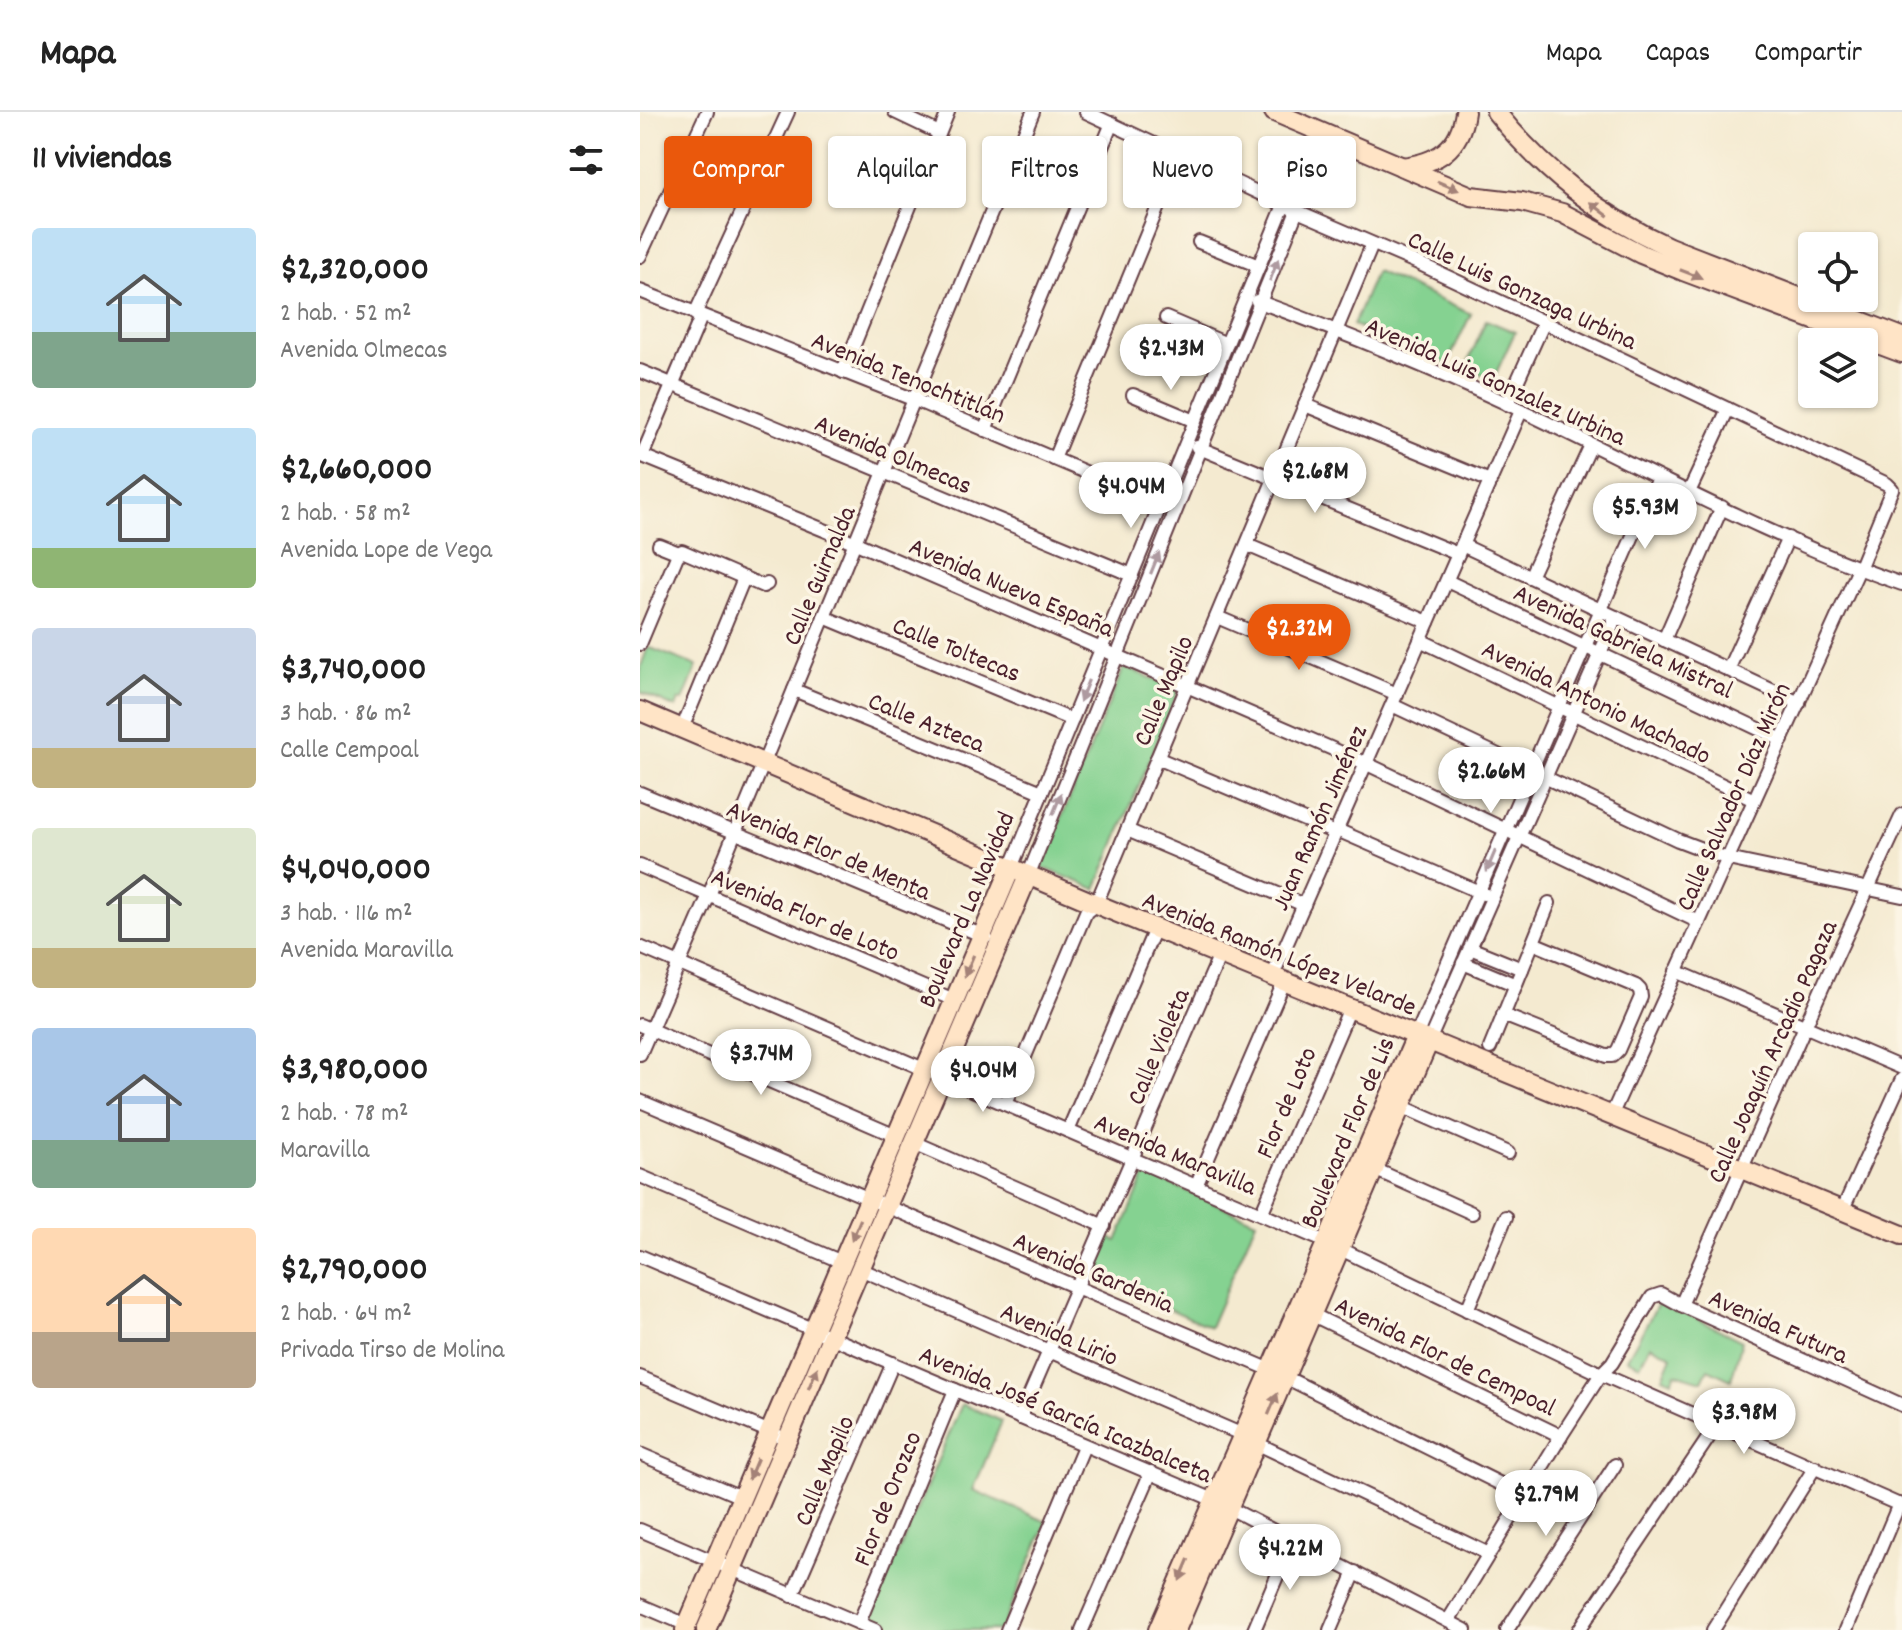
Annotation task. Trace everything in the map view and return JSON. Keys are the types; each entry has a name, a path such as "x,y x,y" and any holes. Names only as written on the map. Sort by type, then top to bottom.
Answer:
{"street":[{"path":"640,256 707,112"},
{"path":"641,456 673,384 698,315 788,112"},
{"path":"895,112 939,133"},
{"path":"843,372 948,112"},
{"name":"Calle Guirnalda","path":"640,1054 645,1027 679,964 709,895 1033,112"},
{"name":"Calle Luis Gonzaga Urbina","path":"1086,112 1138,136"},
{"path":"1274,112 1471,196 1531,204 1562,213 1655,260 1902,353"},
{"path":"1402,167 1435,160 1449,150 1463,127 1465,112"},
{"path":"1496,112 1551,170 1603,213 1635,232 1902,337"},
{"path":"985,430 1112,123"},
{"path":"1054,459 1158,208"},
{"name":"Boulevard La Navidad","path":"706,1630 787,1439 822,1333 877,1203 933,1073 1001,937 1042,792 1283,208"},
{"name":"Calle Luis Gonzaga Urbina","path":"1290,208 1418,263 1887,484 1892,493"},
{"name":"Boulevard La Navidad","path":"933,1073 954,1000 981,937 1020,872 1117,656 1297,211"},
{"path":"1199,242 1259,266"},
{"name":"Calle Mapilo","path":"1005,1104 1086,912 1096,904 1372,245"},
{"name":"Avenida Tenochtitlán","path":"640,291 915,400 1161,504"},
{"name":"Avenida Luis Gonzalez Urbina","path":"1246,297 1507,404 1788,538 1902,584"},
{"path":"1166,318 1227,344"},
{"path":"1507,404 1544,322"},
{"name":"Avenida Olmecas","path":"640,371 1132,575"},
{"path":"1133,395 1195,421"},
{"path":"1305,405 1490,481"},
{"path":"1689,492 1728,409"},
{"name":"Juan Ramón Jiménez","path":"1196,1186 1304,905 1521,411"},
{"path":"1186,442 1530,577 1799,703"},
{"path":"1530,577 1591,445"},
{"name":"Avenida Nueva España","path":"641,456 856,543 1365,763 1699,922"},
{"name":"Boulevard Flor de Lis","path":"1158,1630 1221,1504 1278,1373 1422,1038 1478,891 1658,478"},
{"name":"Calle Salvador Díaz Mirón","path":"1611,1116 1892,493"},
{"path":"1664,640 1722,507"},
{"path":"1728,670 1788,538"},
{"path":"659,545 679,553 685,552 763,586 767,584"},
{"path":"1247,545 1428,622"},
{"path":"640,644 679,553"},
{"path":"686,719 744,578"},
{"name":"Avenida Gabriela Mistral","path":"1447,581 1782,740"},
{"name":"Calle Toltecas","path":"824,617 1072,720"},
{"path":"1217,617 1678,840 1728,859 1902,896"},
{"name":"Boulevard Flor de Lis","path":"1422,1038 1470,948 1616,617"},
{"name":"Avenida Antonio Machado","path":"1420,640 1754,800"},
{"name":"Calle Azteca","path":"794,690 1042,792"},
{"name":"Avenida Ramón López Velarde","path":"640,711 763,766 1155,929 1902,1235"},
{"path":"640,720 763,766"},
{"path":"1157,758 1492,897"},
{"name":"Avenida Flor de Menta","path":"640,793 981,937 1001,937"},
{"name":"Calle Joaquín Arcadio Pagaza","path":"1681,1305 1902,815"},
{"path":"1127,830 1304,905"},
{"name":"Avenida Flor de Loto","path":"640,866 954,1000"},
{"path":"1490,1048 1549,903"},
{"path":"1068,1131 1155,929"},
{"path":"1503,1015 1612,1056 1618,1050 1641,997 1636,986 1533,943"},
{"name":"Avenida Maravilla","path":"640,947 1333,1245 1601,1374 1900,1505"},
{"path":"1470,948 1522,969"},
{"name":"Calle Violeta","path":"1020,1418 1220,955"},
{"path":"1463,963 1516,985"},
{"path":"1676,971 1902,1068"},
{"name":"Flor de Loto","path":"1261,1214 1350,1008"},
{"path":"645,1027 1104,1226"},
{"path":"1842,1211 1902,1079"},
{"name":"Avenida Gardenia","path":"640,1101 1278,1373 1525,1496"},
{"path":"1394,1103 1508,1153"},
{"name":"Boulevard Flor de Lis","path":"1278,1373 1311,1314 1333,1245 1374,1169 1394,1103"},
{"path":"1374,1169 1472,1213"},
{"name":"Avenida Lirio","path":"640,1176 1249,1439 1489,1554"},
{"path":"1467,1310 1506,1217"},
{"name":"Avenida José García Icazbalceta","path":"640,1256 1151,1472 1221,1504 1465,1630"},
{"path":"1448,1621 1561,1436 1601,1374 1612,1363 1652,1297 1661,1294 1681,1305"},
{"name":"Avenida Futura","path":"1681,1305 1902,1405"},
{"name":"Avenida Flor de Cempoal","path":"1311,1314 1561,1436"},
{"name":"Boulevard La Navidad","path":"686,1627 769,1432 822,1333"},
{"name":"Calle Mapilo","path":"792,1596 893,1363"},
{"path":"640,1377 787,1439"},
{"name":"Flor de Orozco","path":"859,1623 955,1390"},
{"path":"1579,1630 1717,1425"},
{"path":"1007,1630 1084,1446"},
{"path":"640,1454 741,1497"},
{"path":"1507,1630 1615,1465"},
{"path":"1713,1630 1815,1467"},
{"path":"1082,1630 1151,1472"},
{"name":"Boulevard Flor de Lis","path":"1176,1630 1221,1504"},
{"path":"1846,1630 1900,1505"},
{"path":"640,1530 875,1630"},
{"path":"1254,1630 1292,1541"},
{"path":"1330,1630 1355,1572"},
{"path":"640,1605 686,1627"}],"green space":[{"path":"1376,271 1471,314 1447,364 1353,325"},
{"path":"1486,320 1515,332 1493,380 1466,367"},
{"path":"648,647 697,666 683,701 679,700 676,708 640,692 640,669"},
{"path":"1124,667 1179,689 1096,889 1041,867"},
{"path":"1146,1173 1256,1221 1210,1327 1093,1275 1110,1238 1117,1241"},
{"path":"1660,1300 1742,1341 1731,1380 1708,1369 1702,1381 1676,1373 1672,1381 1663,1377 1672,1356 1650,1345 1640,1365 1627,1359"},
{"path":"962,1404 1002,1421 973,1490 1047,1522 1001,1630 898,1630 870,1618"}]}
